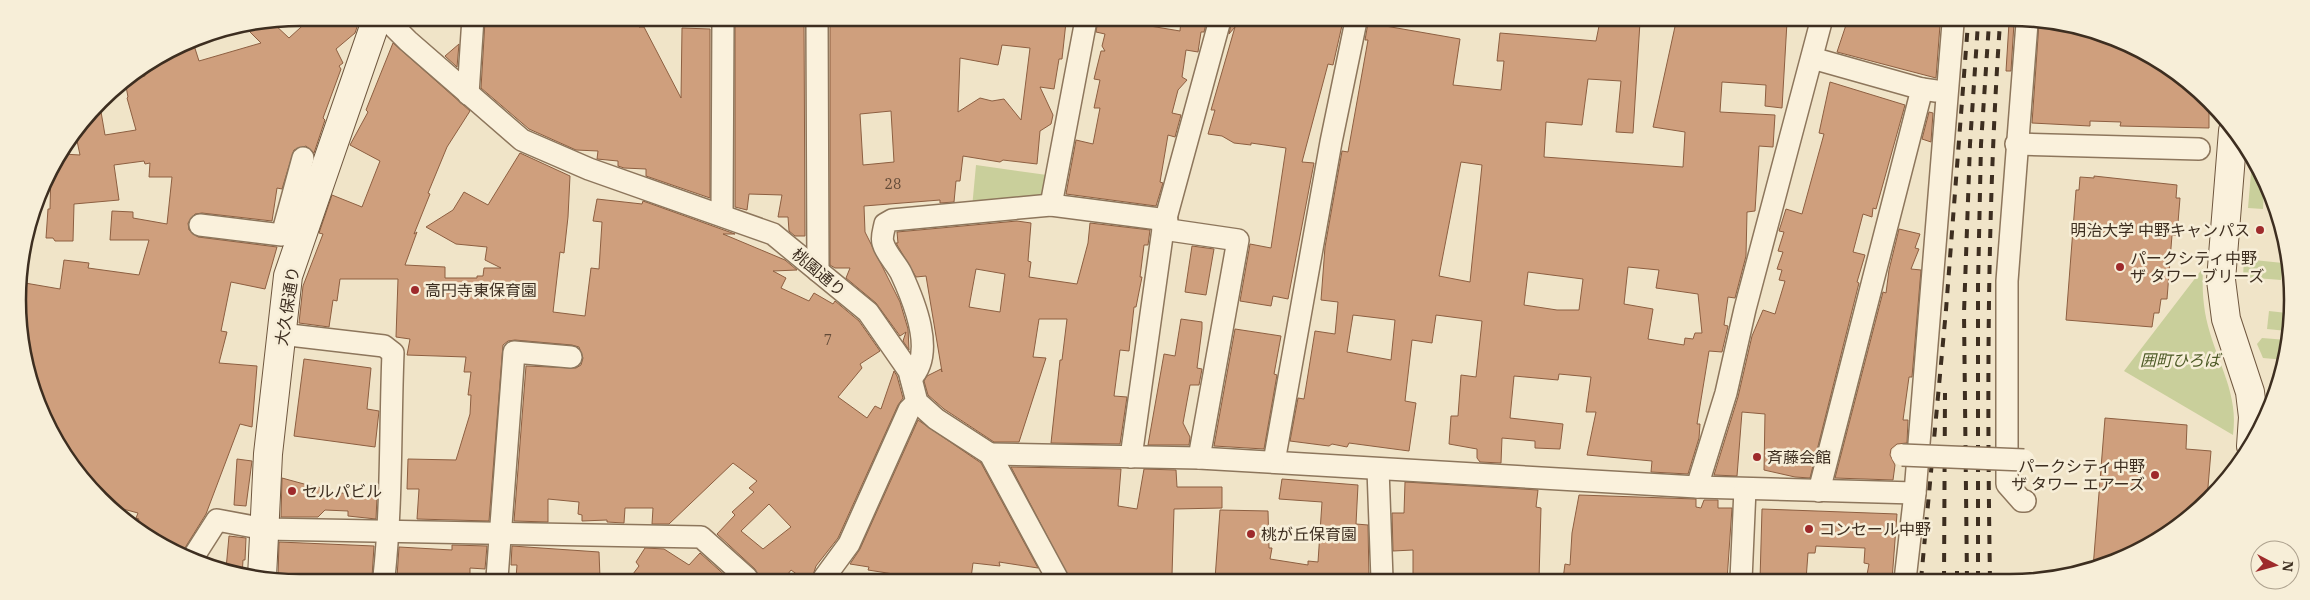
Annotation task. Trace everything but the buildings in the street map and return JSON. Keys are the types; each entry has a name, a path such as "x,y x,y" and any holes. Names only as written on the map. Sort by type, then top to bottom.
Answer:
{"main road":[{"name":"大久保通り","path":"262,571 268,454 288,276 374,26"},
{"path":"2232,140 2222,285 2228,326 2245,370 2250,392 2252,428"}],"street":[{"name":"桃園通り","path":"394,26 522,140 589,169 722,214 773,234 868,312 909,371 917,402"},
{"path":"468,94 472,26"},
{"path":"722,214 723,26"},
{"path":"817,26 818,271"},
{"path":"1051,205 1085,26"},
{"path":"1131,457 1165,225 1218,26"},
{"path":"1274,462 1334,125 1355,26"},
{"path":"1697,487 1726,393 1745,309 1820,26"},
{"path":"1905,574 1915,493 1953,26"},
{"path":"2025,501 2022,501 2007,484 2005,324 2016,144 2027,27"},
{"path":"1812,58 1922,90 1948,92"},
{"path":"1819,490 1922,90"},
{"path":"2016,144 2200,149"},
{"path":"200,225 282,235 303,158"},
{"path":"911,378 919,370 923,336 901,272 883,243 885,224 892,220 1051,205 1238,240 1199,458"},
{"path":"281,334 384,346 393,353 389,531 384,574"},
{"path":"497,574 514,352 571,357"},
{"path":"827,574 848,544 909,410 917,402 936,419 990,454 1055,574"},
{"path":"990,454 1199,458 1697,487 1915,493"},
{"path":"1902,455 2024,460"},
{"path":"1378,469 1382,574"},
{"path":"1741,574 1744,489"},
{"path":"196,553 217,520 265,529 701,537 743,574"}],"green space":[{"path":"976,165 1047,175 1044,198 972,208"},
{"path":"2251,170 2264,197 2263,209 2248,208"},
{"path":"2244,259 2281,263 2281,280 2243,277"},
{"name":"囲町ひろば","path":"2203,268 2205,312 2233,406 2233,435 2124,371"},
{"path":"2269,311 2283,313 2282,330 2267,329"},
{"path":"2262,338 2280,339 2277,359 2263,358 2257,344"}],"railway":[{"path":"1922,574 1946,310 1968,26"},
{"path":"1967,574 1964,313 1970,144 1978,26"},
{"path":"1978,574 1978,285 1981,144 1989,26"},
{"path":"1990,574 1988,441 1990,231 2000,26"},
{"path":"1944,574 1945,393"}],"place":[{"name":"明治大学 中野キャンパス","path":"2260,230"},
{"name":"パークシティ中野 ザ タワー ブリーズ","path":"2120,267"},
{"name":"高円寺東保育園","path":"415,290"},
{"name":"斉藤会館","path":"1757,457"},
{"name":"パークシティ中野 ザ タワー エアーズ","path":"2155,475"},
{"name":"セルパビル","path":"292,491"},
{"name":"コンセール中野","path":"1809,529"},
{"name":"桃が丘保育園","path":"1251,534"}]}
